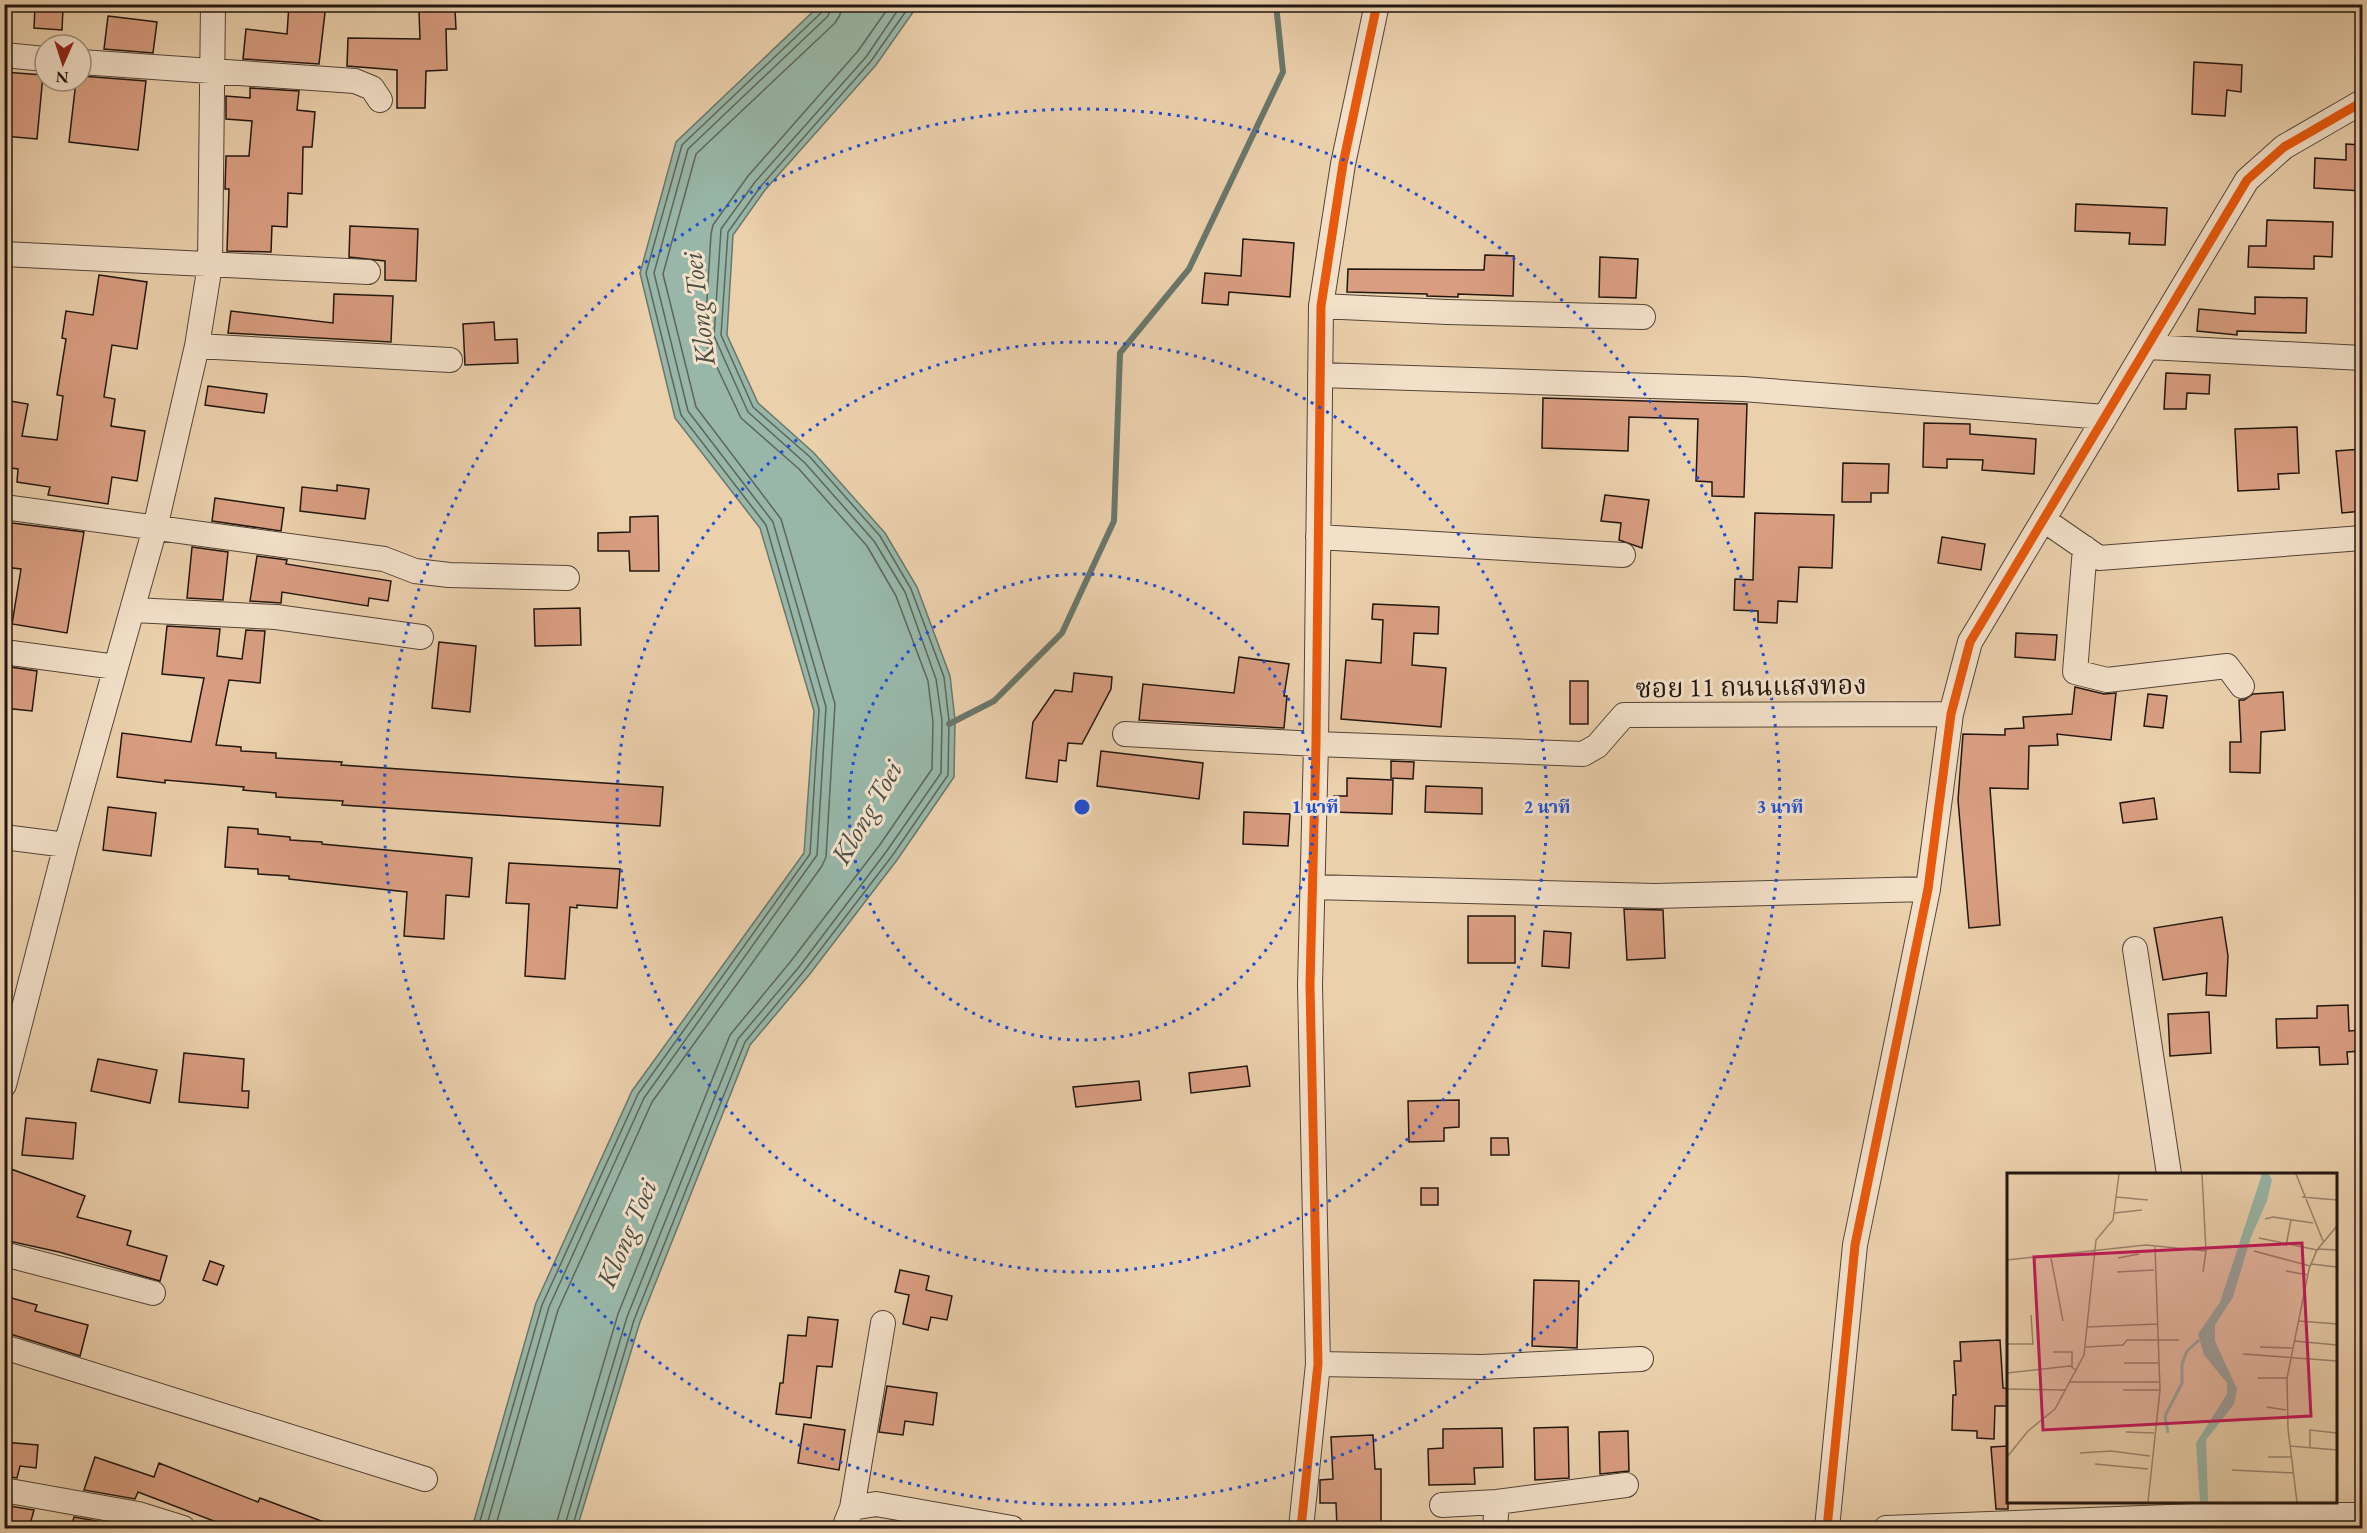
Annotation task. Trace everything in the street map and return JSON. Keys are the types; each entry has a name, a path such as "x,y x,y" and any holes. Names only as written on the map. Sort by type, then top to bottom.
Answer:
{"street":[{"path":"4,1085 66,845 155,528 197,346 210,265 213,4"},
{"path":"1301,1528 1318,1364 1310,996 1316,744 1321,306 1343,164 1377,4"},
{"path":"4,55 33,58"},
{"path":"93,63 356,81 372,88 381,100"},
{"path":"1827,1528 1855,1245 1928,889 1951,714 1970,642 2247,180 2284,147 2362,102"},
{"path":"4,254 368,272"},
{"path":"1321,306 1642,317"},
{"path":"197,346 450,360"},
{"path":"2148,347 2362,358"},
{"path":"1320,375 1743,389 2105,417"},
{"path":"4,507 384,559 415,571 449,575 567,578"},
{"path":"2044,520 2099,558 2362,538"},
{"path":"1318,537 1623,555"},
{"path":"2085,548 2075,672 2107,680 2227,666 2242,686"},
{"path":"133,609 276,617 421,637"},
{"path":"4,652 116,667"},
{"name":"ซอย 11 ถนนแสงทอง","path":"1125,734 1583,754 1597,746 1624,715 1951,714"},
{"path":"4,837 66,845"},
{"path":"1312,888 1655,896 1928,889"},
{"path":"2135,949 2169,1173"},
{"path":"4,1254 153,1293"},
{"path":"848,1518 884,1323"},
{"path":"4,1347 425,1479"},
{"path":"1318,1364 1482,1367 1641,1359"},
{"path":"1442,1505 1497,1502 1626,1485"},
{"path":"4,1490 137,1521 183,1528"},
{"path":"1495,1528 1497,1502"},
{"path":"848,1518 876,1504 1012,1528"},
{"path":"1886,1528 2219,1508 2362,1515"}],"water":[{"name":"Klong Toei","path":"821,4 918,5 876,65 765,190 733,235 727,335 758,403 814,453 885,533 917,587 950,676 955,720 954,777 897,860 809,975 750,1045 640,1322 577,1528 472,1528 536,1303 632,1091 804,853 814,711 760,528 675,418 640,273 676,142"}],"building":[{"path":"289,4 326,4 319,64 243,59 246,29 287,34"},
{"path":"35,7 63,9 62,30 34,28"},
{"path":"455,10 456,29 446,29 447,70 426,71 425,108 397,108 397,70 347,66 348,38 420,39 419,11"},
{"path":"108,16 157,22 153,53 104,49"},
{"path":"2194,62 2242,65 2241,92 2227,90 2225,116 2192,114"},
{"path":"4,72 33,74 33,93 41,93 37,139 4,136"},
{"path":"93,77 146,81 138,150 69,142 75,93 93,93"},
{"path":"250,88 299,91 297,110 315,112 312,147 303,147 302,194 288,193 287,227 272,226 271,252 227,251 229,189 225,189 226,156 249,156 252,121 226,119 226,96 250,98"},
{"path":"2346,144 2362,145 2362,191 2314,188 2315,158 2346,160"},
{"path":"2076,204 2167,208 2165,245 2129,244 2130,233 2075,231"},
{"path":"2267,220 2333,222 2332,257 2314,256 2314,269 2248,267 2249,246 2266,246"},
{"path":"350,226 418,229 416,281 385,280 385,261 349,257"},
{"path":"1243,239 1294,243 1290,297 1229,292 1228,305 1202,303 1205,273 1241,276"},
{"path":"1485,255 1514,256 1513,296 1458,294 1458,297 1347,292 1348,269 1484,270"},
{"path":"1600,257 1638,259 1636,298 1599,297"},
{"path":"99,275 147,282 137,349 112,345 104,397 115,399 111,426 145,431 137,481 112,477 108,504 48,495 50,487 17,482 18,469 4,467 4,400 28,404 22,436 57,440 63,396 57,395 66,339 62,338 66,311 93,315"},
{"path":"334,294 393,296 391,342 228,333 231,311 333,323"},
{"path":"2255,297 2307,298 2306,333 2237,331 2237,335 2197,331 2199,309 2255,314"},
{"path":"494,322 495,340 517,339 518,363 465,365 463,324"},
{"path":"2166,373 2210,375 2209,394 2187,393 2186,409 2164,409"},
{"path":"208,386 267,394 264,413 205,405"},
{"path":"1543,398 1747,404 1744,497 1712,496 1712,482 1696,481 1698,419 1629,417 1628,451 1542,448"},
{"path":"1924,423 1970,424 1970,434 2036,439 2034,474 1982,470 1983,460 1947,459 1947,468 1923,467"},
{"path":"2297,427 2299,473 2278,474 2279,489 2238,491 2235,429"},
{"path":"2362,449 2362,511 2342,513 2336,451"},
{"path":"1843,463 1889,464 1888,493 1871,493 1871,502 1842,502"},
{"path":"337,485 369,489 365,519 300,511 302,487 337,491"},
{"path":"1605,495 1649,500 1642,548 1619,540 1621,523 1601,521"},
{"path":"215,498 284,508 281,531 212,521"},
{"path":"1755,513 1834,515 1832,568 1799,567 1797,602 1778,601 1777,623 1758,622 1758,611 1734,610 1735,579 1753,580"},
{"path":"658,516 659,571 630,571 629,551 598,551 598,533 630,532 630,517"},
{"path":"4,522 84,532 67,633 12,624 21,569 4,567"},
{"path":"1942,537 1985,544 1981,570 1938,563"},
{"path":"192,547 228,552 223,600 187,598"},
{"path":"257,556 287,560 286,564 391,581 388,601 369,598 368,606 282,592 281,603 250,601"},
{"path":"1373,604 1439,607 1438,634 1414,633 1412,665 1446,668 1441,727 1341,719 1346,660 1381,663 1383,620 1372,619"},
{"path":"580,608 581,645 535,646 534,609"},
{"path":"167,626 220,629 217,656 242,659 246,630 265,631 260,683 229,680 216,745 241,747 241,751 276,753 276,758 342,762 341,765 663,787 660,826 342,805 343,801 276,797 276,793 243,790 244,787 165,780 165,783 117,777 122,733 191,742 204,678 162,674"},
{"path":"2016,633 2057,635 2055,660 2015,657"},
{"path":"439,642 476,646 470,712 432,708"},
{"path":"1239,657 1289,664 1284,696 1287,696 1284,728 1139,720 1143,684 1234,693"},
{"path":"4,666 37,671 32,711 4,708"},
{"path":"1074,673 1112,677 1111,689 1082,744 1068,743 1066,761 1059,760 1057,782 1026,778 1033,722 1055,690 1072,692"},
{"path":"1570,681 1588,681 1588,724 1570,724"},
{"path":"2075,687 2104,694 2116,693 2111,740 2057,734 2058,745 2029,746 2028,789 1990,788 2000,925 1969,928 1958,800 1963,734 2005,735 2005,729 2024,728 2023,717 2072,714"},
{"path":"2283,692 2285,730 2261,732 2260,773 2230,772 2230,742 2241,742 2239,700 2244,700 2253,694"},
{"path":"2148,694 2167,696 2163,728 2144,726"},
{"path":"1101,751 1203,763 1199,799 1097,786"},
{"path":"1391,761 1414,762 1413,779 1391,778"},
{"path":"1347,778 1393,780 1392,814 1333,812 1334,796 1347,796"},
{"path":"1426,786 1482,788 1482,814 1425,812"},
{"path":"2154,798 2157,819 2123,823 2120,803"},
{"path":"108,807 156,813 151,856 103,850"},
{"path":"1244,812 1290,814 1288,846 1243,844"},
{"path":"228,827 258,829 258,834 290,837 290,840 472,858 469,897 446,895 444,939 404,936 407,892 289,879 289,876 258,874 258,869 225,867"},
{"path":"509,863 620,869 617,908 577,905 577,908 570,907 565,979 525,976 529,904 506,903"},
{"path":"1624,909 1663,910 1665,958 1627,960"},
{"path":"1468,916 1515,916 1515,963 1468,963"},
{"path":"2222,917 2228,956 2226,996 2206,995 2207,973 2163,980 2154,928"},
{"path":"1544,931 1571,933 1569,968 1542,966"},
{"path":"2348,1005 2349,1031 2362,1030 2362,1051 2347,1052 2348,1064 2320,1065 2319,1047 2277,1048 2276,1019 2317,1018 2317,1006"},
{"path":"2209,1012 2211,1053 2170,1056 2168,1014"},
{"path":"184,1053 244,1059 242,1091 249,1091 248,1108 179,1102"},
{"path":"98,1059 157,1070 150,1103 91,1091"},
{"path":"1247,1066 1250,1086 1191,1093 1189,1073"},
{"path":"1139,1081 1141,1100 1076,1107 1073,1087"},
{"path":"1459,1100 1459,1127 1444,1128 1444,1141 1409,1142 1408,1101"},
{"path":"26,1118 76,1123 73,1159 22,1155"},
{"path":"1491,1138 1508,1138 1509,1155 1491,1155"},
{"path":"11,1169 85,1196 77,1217 131,1231 127,1245 167,1256 160,1281 59,1252 4,1240 4,1199"},
{"path":"1421,1188 1438,1188 1438,1205 1421,1205"},
{"path":"210,1261 224,1266 217,1285 203,1280"},
{"path":"900,1270 929,1276 926,1290 952,1296 947,1320 931,1317 928,1330 903,1324 909,1295 895,1292"},
{"path":"1534,1280 1579,1281 1577,1348 1532,1346"},
{"path":"4,1296 37,1305 35,1311 88,1325 80,1356 4,1332"},
{"path":"808,1317 838,1320 832,1367 817,1366 811,1418 776,1414 780,1383 783,1383 788,1335 806,1336"},
{"path":"2000,1340 2003,1388 2007,1389 2007,1406 1995,1406 1994,1439 1977,1438 1977,1431 1952,1430 1953,1395 1956,1395 1954,1361 1961,1361 1960,1342"},
{"path":"887,1386 937,1393 933,1425 905,1421 903,1435 879,1432"},
{"path":"804,1424 845,1430 839,1470 798,1463"},
{"path":"1568,1427 1569,1478 1535,1480 1534,1428"},
{"path":"1502,1428 1503,1467 1474,1468 1475,1484 1429,1485 1428,1449 1443,1448 1443,1429"},
{"path":"1628,1431 1629,1471 1600,1474 1599,1432"},
{"path":"1373,1435 1375,1469 1381,1469 1381,1528 1337,1528 1336,1503 1320,1503 1320,1480 1333,1479 1331,1437"},
{"path":"4,1442 38,1445 36,1468 20,1466 17,1478 4,1476"},
{"path":"2007,1446 2008,1509 1996,1509 1991,1447"},
{"path":"95,1457 154,1477 159,1463 258,1502 260,1498 340,1528 232,1528 138,1492 135,1499 84,1490"},
{"path":"4,1505 34,1510 29,1528 4,1528"},
{"path":"74,1517 114,1524 113,1528 71,1528"}],"waterway":[{"path":"949,724 994,701 1062,633 1114,521 1120,353 1189,269 1283,72 1276,4"}],"cycle path":[{"path":"1301,1528 1318,1364 1310,985 1316,744 1321,306 1343,164 1377,4"},
{"path":"1827,1528 1855,1245 1928,889 1951,714 1970,642 2247,180 2284,147 2362,102"}]}
